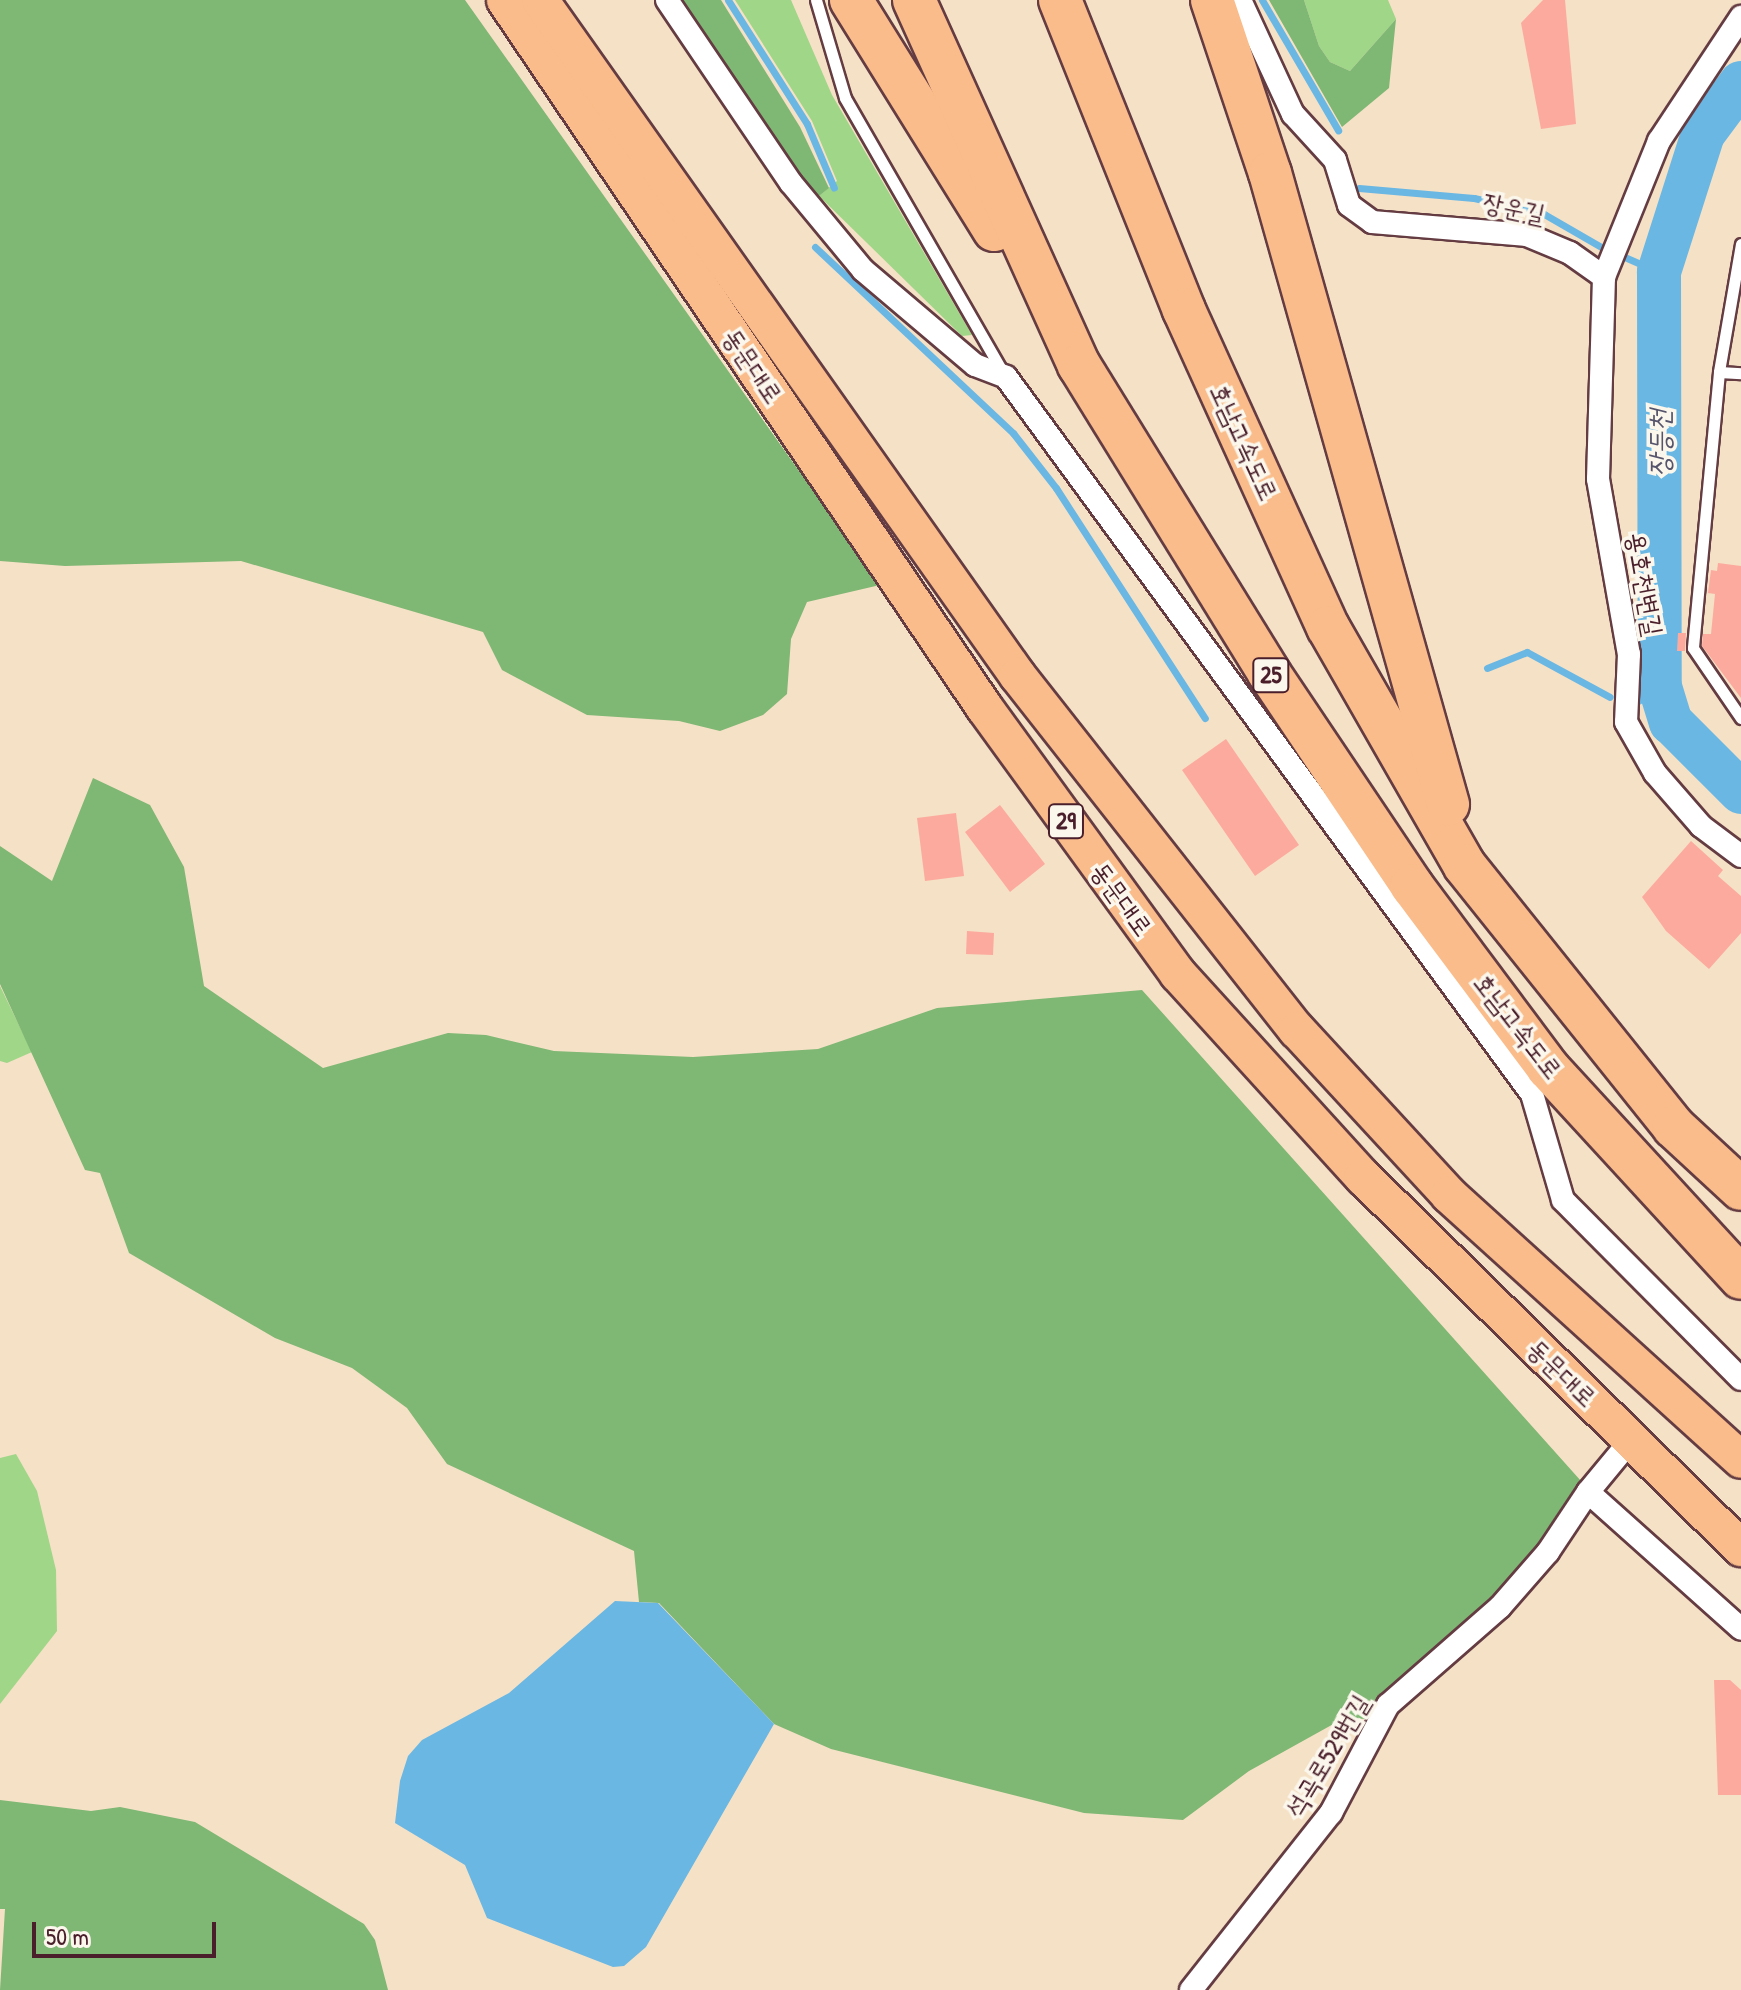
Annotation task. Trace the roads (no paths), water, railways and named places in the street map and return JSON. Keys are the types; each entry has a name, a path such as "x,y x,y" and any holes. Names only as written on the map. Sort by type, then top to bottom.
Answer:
{"highway":[{"name":"호남고속도로","path":"851,0 1269,673 1412,886 1548,1068 1741,1278"},
{"name":"호남고속도로","path":"914,0 1079,365 1269,673"},
{"name":"호남고속도로","path":"1060,0 1184,310 1328,627 1465,866 1674,1127 1741,1189"},
{"name":"호남고속도로","path":"1212,0 1270,173 1465,866"}],"main road":[{"name":"동문대로","path":"505,0 984,707 1178,974 1363,1177 1741,1548"},
{"name":"동문대로","path":"540,0 1018,676 1297,1030 1449,1195 1741,1460"}],"street":[{"path":"667,0 791,183 863,270 975,365 1006,377 1532,1094 1563,1200 1741,1379"},
{"name":"장운길","path":"1240,0 1293,114 1335,160 1349,205 1372,222 1527,235 1570,253 1604,277"},
{"path":"1604,277 1659,141 1741,17"},
{"name":"용호천변길","path":"1604,277 1598,479 1629,654 1626,722 1655,773 1701,826 1741,856"},
{"name":"석곡로529번길","path":"1191,1990 1331,1813 1388,1705 1500,1607 1548,1552 1588,1492 1631,1440"},
{"path":"1588,1492 1741,1629"}],"lane":[{"path":"816,0 845,98 1006,377"},
{"path":"1741,244 1719,372 1693,648 1741,718"},
{"path":"1719,372 1741,373"}],"water":[{"path":"615,1601 658,1603 774,1724 646,1947 624,1966 613,1967 487,1918 465,1865 395,1823 400,1781 408,1756 422,1740 509,1693"}],"waterway":[{"path":"728,0 807,124 834,188"},
{"path":"1262,0 1338,130"},
{"name":"장등천","path":"1741,83 1703,134 1659,272 1660,687 1671,722 1741,792"},
{"path":"1359,188 1474,198 1544,214 1603,248"},
{"path":"815,247 1013,433 1056,488 1205,718"},
{"path":"1620,255 1659,272"},
{"path":"1487,668 1527,652 1610,697"},
{"path":"1638,701 1660,687"}]}
